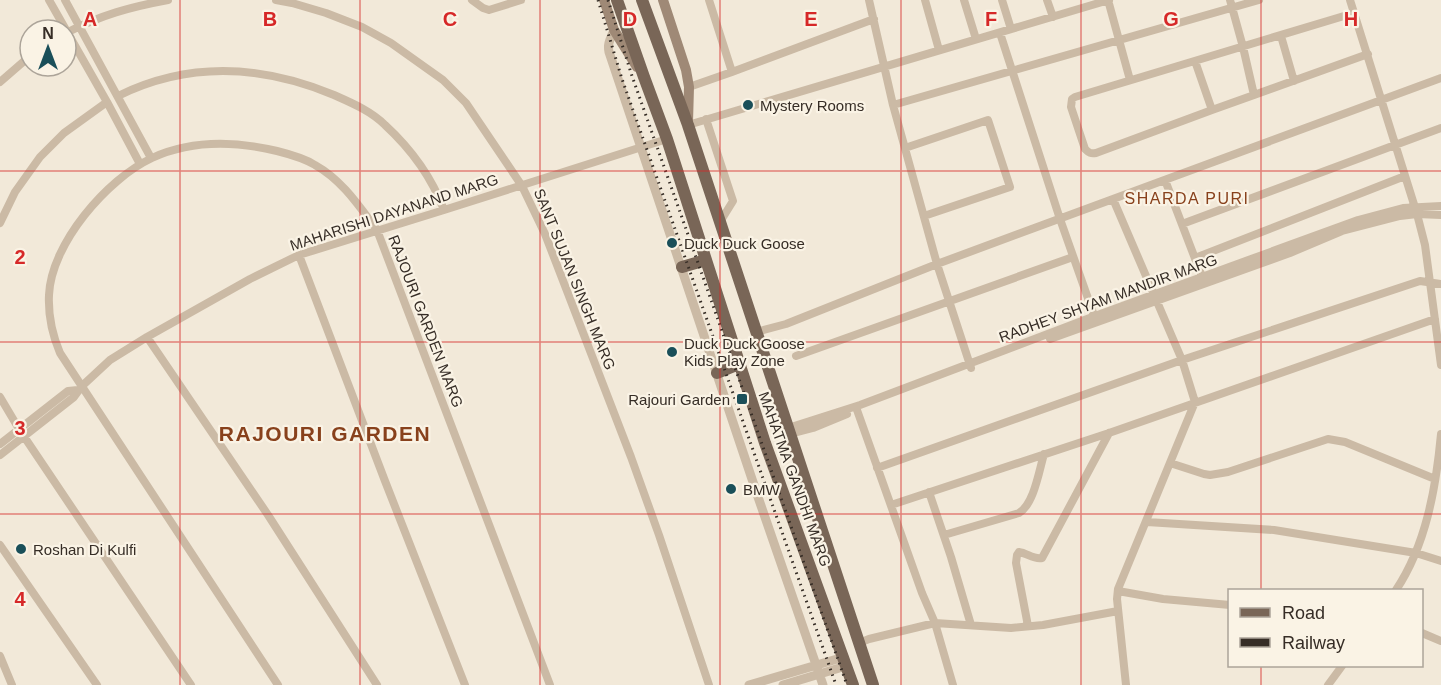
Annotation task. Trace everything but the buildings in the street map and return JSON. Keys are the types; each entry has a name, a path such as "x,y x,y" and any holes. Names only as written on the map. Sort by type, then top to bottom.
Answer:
{"main road":[{"path":"604,0 614,30 644,77"},
{"name":"MAHATMA GANDHI MARG","path":"617,0 667,139 765,443 854,685"},
{"name":"MAHATMA GANDHI MARG","path":"642,0 688,125 873,685"},
{"path":"663,0 687,70 688,125"},
{"path":"682,267 706,260"},
{"path":"717,373 739,364"}],"street":[{"path":"49,0 59,18"},
{"path":"65,0 151,158"},
{"path":"80,26 118,10 168,0"},
{"name":"SANT SUJAN SINGH MARG","path":"276,0 326,13 362,27 391,43 429,69 466,103 522,186 545,234 623,436 709,685"},
{"path":"472,0 489,10 521,0"},
{"path":"709,0 732,72"},
{"path":"869,0 893,105 937,264 970,366"},
{"path":"925,0 939,50"},
{"path":"964,0 976,39"},
{"path":"1002,0 1011,29"},
{"path":"1047,0 1053,17"},
{"path":"688,125 1053,17 1092,2 1108,0 1130,80"},
{"path":"893,105 1118,40 1231,4 1259,0"},
{"path":"1360,0 1350,2 1368,54 1425,245 1441,365"},
{"path":"1231,4 1254,95"},
{"path":"1354,13 1075,97 1072,99 1071,107 1085,149 1091,154 1096,153 1368,54"},
{"path":"689,87 874,19"},
{"path":"614,30 609,41 609,51 823,685"},
{"path":"1000,33 1060,219 1096,319"},
{"path":"1281,36 1294,81"},
{"path":"78,51 140,164"},
{"path":"1195,61 1212,110"},
{"path":"0,82 18,66"},
{"path":"118,96 165,77 202,71 244,72 280,77 316,88 356,104 384,124 416,159 435,187 444,210"},
{"path":"756,332 786,324 937,264 1441,78"},
{"path":"0,223 15,192 40,158 64,133 107,102"},
{"path":"706,119 734,201 720,222"},
{"path":"905,148 988,120 1010,187 924,216"},
{"path":"1182,225 1441,128"},
{"name":"MAHARISHI DAYANAND MARG","path":"0,444 21,433 74,397 80,388 110,360 250,279 299,255 667,139"},
{"name":"RAJOURI GARDEN MARG","path":"278,685 80,388 60,353 50,322 49,294 53,271 64,246 93,203 140,164 185,147 216,143 254,146 289,154 315,164 336,180 353,198 377,231 550,685"},
{"path":"1195,258 1405,176"},
{"path":"1165,180 1203,280"},
{"path":"1113,199 1182,360 1195,402 1118,591 1126,685"},
{"name":"RADHEY SHYAM MANDIR MARG","path":"789,431 813,428 1096,319 1203,280 1290,253 1342,231 1416,210 1441,206"},
{"name":"RADHEY SHYAM MANDIR MARG","path":"1416,210 1441,215"},
{"path":"299,255 465,685"},
{"path":"796,356 1073,257"},
{"path":"878,468 1182,360 1420,281 1441,284"},
{"path":"891,505 1109,433 1435,319"},
{"path":"147,337 268,515 377,685"},
{"name":"RADHEY SHYAM MANDIR MARG","path":"789,431 970,366"},
{"path":"0,397 21,433 191,685"},
{"path":"857,410 922,593 935,622 952,685"},
{"name":"MAHARISHI DAYANAND MARG","path":"0,455 21,433"},
{"path":"1028,626 1016,563 1017,555 1019,552 1038,559 1043,556 1109,433"},
{"path":"1397,589 1416,553 1432,499 1441,434"},
{"path":"1170,463 1204,474 1218,474 1328,439 1345,442 1435,479"},
{"path":"944,535 1024,510 1030,499 1044,454"},
{"path":"929,492 971,625"},
{"path":"1147,522 1274,530 1416,553 1441,561"},
{"path":"0,545 96,685"},
{"path":"1118,591 1163,599 1228,605"},
{"path":"859,643 935,622 1011,628 1118,611"},
{"path":"1423,633 1441,641"},
{"path":"0,656 12,685"},
{"path":"749,685 845,662"},
{"path":"1328,685 1341,667"},
{"path":"783,685 818,670"}],"railway":[{"path":"598,0 622,79 836,685"},
{"path":"608,0 632,76 847,685"}],"place":[{"name":"Mystery Rooms","path":"748,105"},
{"name":"Duck Duck Goose","path":"672,243"},
{"name":"Duck Duck Goose Kids Play Zone","path":"672,352"},
{"name":"Rajouri Garden","path":"742,399"},
{"name":"BMW","path":"731,489"},
{"name":"Roshan Di Kulfi","path":"21,549"}],"district":[{"name":"SHARDA PURI","path":"1187,198"},
{"name":"RAJOURI GARDEN","path":"325,433"}]}
